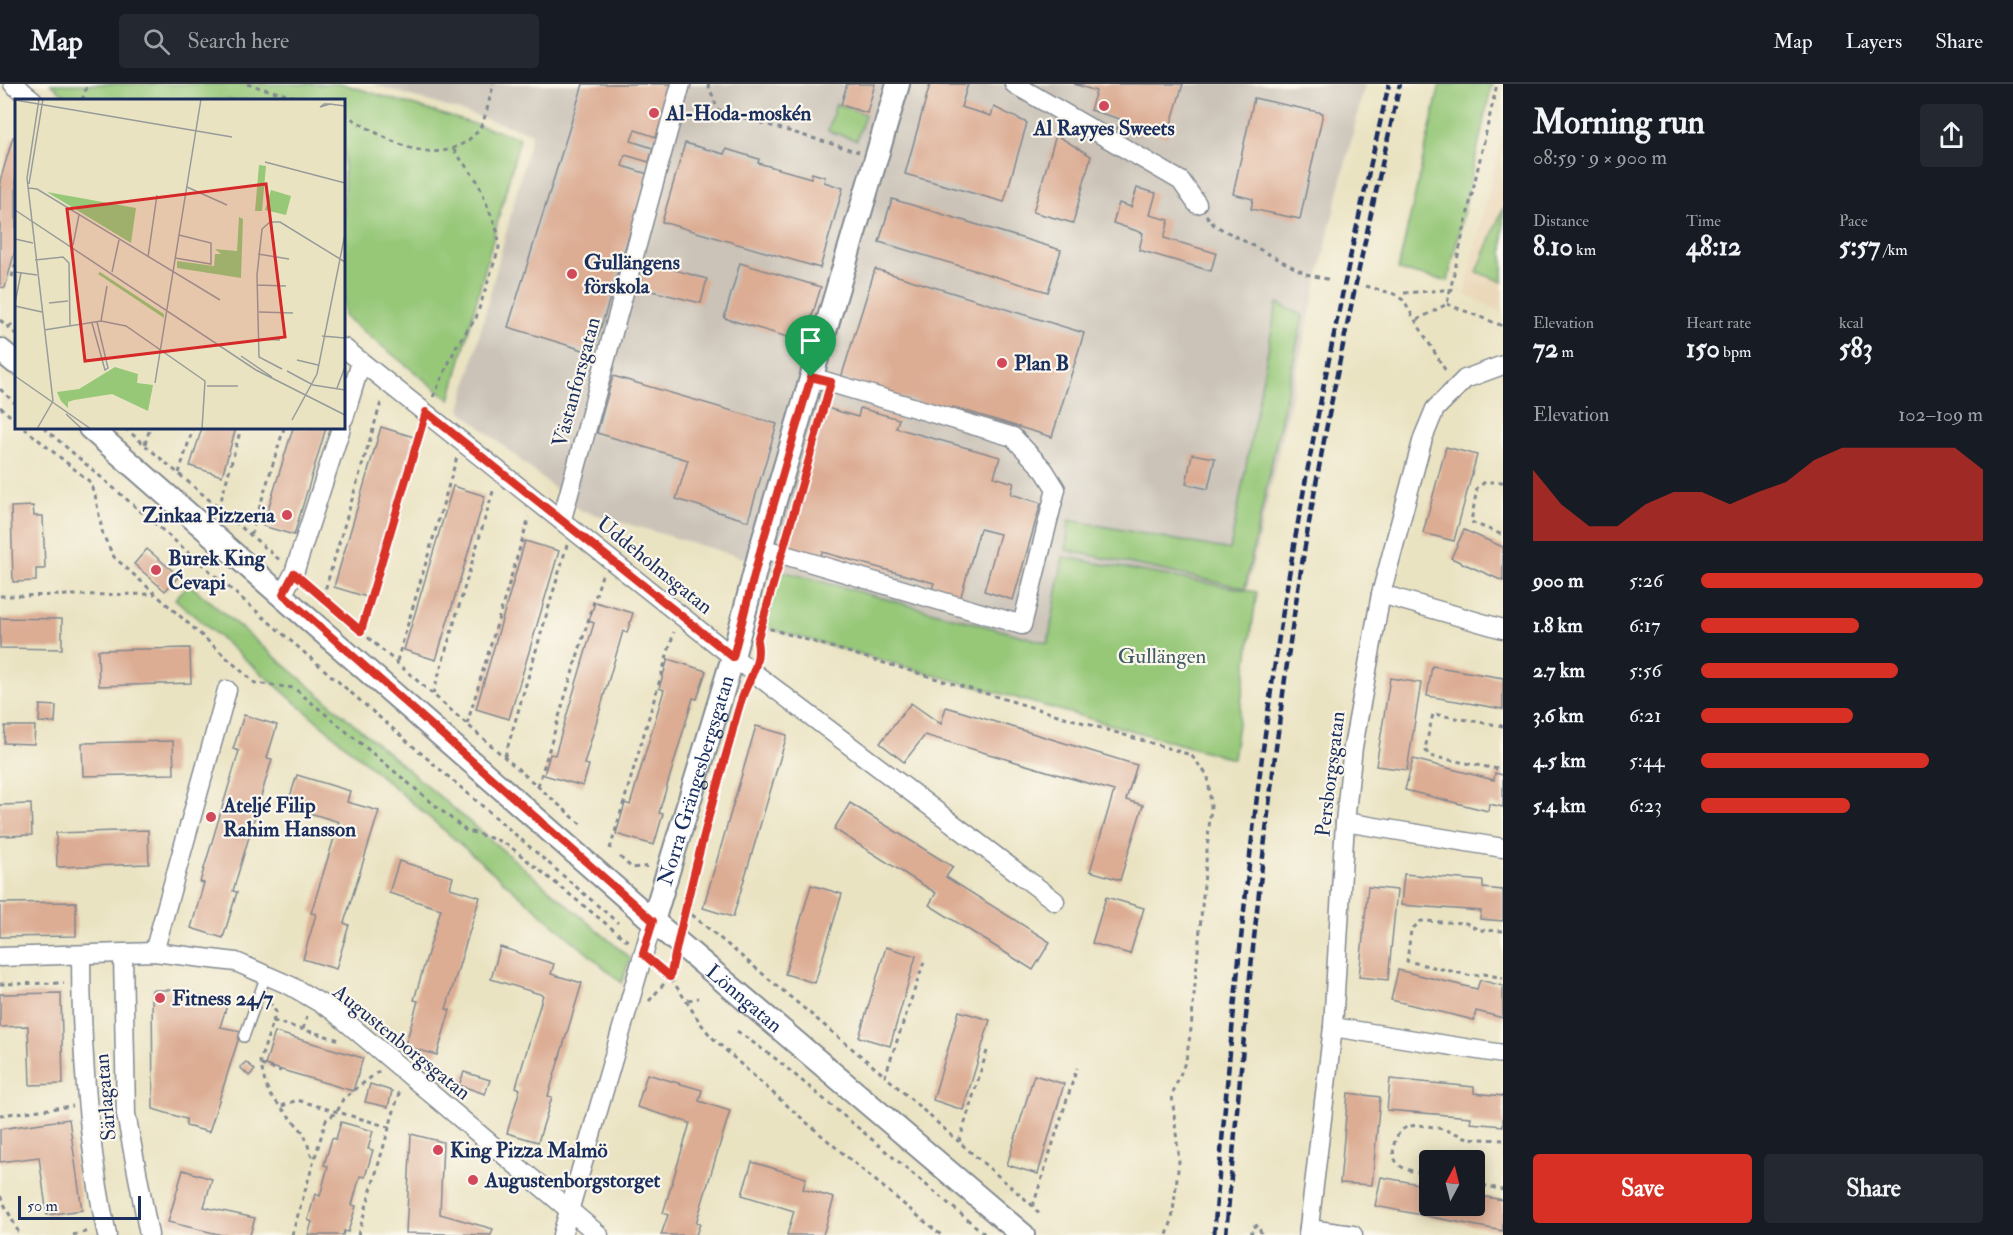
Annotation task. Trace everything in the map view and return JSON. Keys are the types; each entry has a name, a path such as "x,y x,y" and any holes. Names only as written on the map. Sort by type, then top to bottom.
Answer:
{"street":[{"path":"13,84 32,99"},
{"name":"Västanforsgatan","path":"562,519 681,84"},
{"name":"Norra Grängesbergsgatan","path":"562,1235 643,954 733,657 771,551 811,377 898,84"},
{"path":"1014,84 1181,181 1197,204"},
{"name":"Uddeholmsgatan","path":"345,349 733,657 1055,901"},
{"path":"345,415 361,362"},
{"name":"Persborgsgatan","path":"1308,1232 1334,1026 1345,822 1353,747 1381,594 1423,438 1435,410 1455,387 1481,371 1503,365"},
{"path":"771,551 1022,625 1056,489 1044,470 1013,437 811,377"},
{"name":"Lönngatan","path":"91,429 283,594 653,921 1023,1235"},
{"path":"283,594 294,573 341,429"},
{"path":"1381,594 1503,629"},
{"path":"154,952 226,690"},
{"path":"1345,822 1503,848"},
{"name":"Augustenborgsgatan","path":"0,957 154,952 236,962 263,982 291,986 332,1010 599,1235"},
{"name":"Särlagatan","path":"123,954 126,1114 149,1235"},
{"name":"Särlagatan","path":"81,955 86,1105 96,1186 107,1235"},
{"path":"1334,1026 1503,1054"},
{"path":"1308,1232 1353,1235"}],"lane":[{"path":"244,1037 263,982"}],"path":[{"path":"82,99 88,84"},
{"path":"247,84 301,99"},
{"path":"345,115 402,146 420,152 453,149 478,131 494,84"},
{"path":"708,84 717,110 876,157"},
{"path":"1447,304 1497,84"},
{"path":"361,631 426,412 458,343 476,318 499,248 498,232 478,182 453,149"},
{"path":"1197,204 1214,225 1306,274 1331,280"},
{"path":"12,277 15,266"},
{"path":"1366,286 1394,294 1417,320 1455,387"},
{"path":"1404,292 1458,289"},
{"path":"1417,320 1447,304 1503,326"},
{"path":"0,320 15,333"},
{"path":"9,327 15,322"},
{"path":"0,389 15,403"},
{"path":"323,597 383,397"},
{"path":"0,407 15,420"},
{"path":"25,429 89,481 95,495 103,535 114,557 255,683 294,688 465,830 503,842 564,887 670,977 713,1039 856,1165 941,1235"},
{"path":"45,429 618,922"},
{"path":"126,429 323,597 583,826"},
{"path":"145,444 150,429"},
{"path":"179,473 193,429"},
{"path":"219,508 242,429"},
{"path":"251,536 284,429"},
{"path":"396,662 458,456"},
{"path":"771,551 803,478"},
{"path":"1503,482 1485,482 1477,488 1471,522 1503,535"},
{"path":"433,694 495,485"},
{"path":"467,724 530,513"},
{"path":"505,756 567,542"},
{"path":"538,786 603,570"},
{"path":"0,597 155,594"},
{"path":"754,673 759,653 757,641 764,616"},
{"path":"761,626 1191,755 1208,776 1211,806 1191,1029 1186,1060 1172,1095 1179,1161 1172,1220 1167,1235"},
{"path":"610,849 675,627"},
{"path":"1503,726 1433,714 1425,749 1429,756 1503,770"},
{"path":"670,977 685,909 732,734"},
{"path":"685,909 885,1076 1033,1206 1040,1215"},
{"path":"1503,932 1479,930 1466,923 1421,921 1411,930 1407,961 1472,976 1484,974 1503,978"},
{"path":"885,1076 924,962"},
{"path":"263,982 272,993 269,1001 276,1012 261,1065 270,1095 304,1133 313,1163"},
{"path":"0,984 81,983"},
{"path":"688,1000 699,998"},
{"path":"303,1029 309,1012"},
{"path":"273,1021 347,1042"},
{"path":"737,1031 776,1059 986,1235"},
{"path":"959,1142 987,1051"},
{"path":"261,1065 281,1071"},
{"path":"292,1235 326,1120 337,1112 343,1099 399,1066"},
{"path":"358,1235 389,1127 399,1066"},
{"path":"1033,1206 1077,1068"},
{"path":"282,1106 297,1100 389,1127"},
{"path":"0,1108 1,1115 86,1105"},
{"path":"1419,1172 1397,1164 1394,1155 1395,1137 1402,1129 1411,1126 1435,1128 1467,1137 1503,1140"},
{"path":"1485,1186 1503,1190"},
{"path":"0,1196 20,1235"},
{"path":"1251,1235 1253,1227 1258,1226 1262,1235"}],"shaded area":[{"path":"372,84 1365,84 1247,591 1045,646 580,510 460,410 532,133"},
{"path":"1503,131 1503,312 1464,295"}],"green space":[{"path":"51,84 343,84 520,138 450,400 345,317 345,99 70,99"},
{"path":"1440,84 1492,84 1448,281 1398,270"},
{"path":"836,104 865,114 857,140 828,131"},
{"path":"1503,208 1503,282 1477,272"},
{"path":"1277,303 1303,316 1245,588 1066,550 1069,520 1230,550"},
{"name":"Gullängen","path":"1063,557 1257,592 1233,759 764,627 775,569 1048,643"},
{"path":"189,584 630,958 622,983 175,599"}],"building":[{"path":"583,84 673,84 656,137 635,130 631,141 653,148 649,162 625,155 622,166 648,174 593,353 508,327"},
{"path":"847,84 875,84 867,113 841,105"},
{"path":"930,84 968,84 961,107 991,116 994,107 1027,123 1004,202 905,174"},
{"path":"1074,84 1183,84 1167,137 1142,129 1140,136 1117,129 1120,119 1090,110 1096,91"},
{"path":"1254,98 1323,113 1300,219 1251,209 1253,199 1233,194"},
{"path":"1056,135 1091,156 1073,223 1033,212"},
{"path":"13,137 15,138 15,251 5,288 0,287 0,181"},
{"path":"685,143 724,154 726,149 759,159 758,163 811,178 812,173 825,177 824,182 843,188 820,268 662,222"},
{"path":"1137,188 1156,193 1150,215 1169,220 1164,238 1216,253 1211,271 1139,250 1143,233 1113,223 1119,203 1131,207"},
{"path":"892,199 1061,250 1048,292 879,242"},
{"path":"647,262 707,279 701,303 639,288"},
{"path":"740,263 821,287 804,342 724,318"},
{"path":"875,269 1084,333 1052,437 953,407 951,412 841,378"},
{"path":"613,376 777,424 748,521 676,499 688,460 597,433"},
{"path":"827,408 858,417 860,408 899,419 896,428 1000,457 994,477 1014,483 1011,494 1041,503 1013,600 984,591 1000,534 980,529 959,603 930,595 934,583 822,552 819,562 786,552"},
{"path":"381,427 414,437 367,597 334,587"},
{"path":"202,429 236,429 222,476 190,466"},
{"path":"293,429 326,429 294,535 263,526"},
{"path":"1446,447 1477,455 1454,541 1423,533"},
{"path":"1192,454 1215,458 1208,489 1186,484"},
{"path":"453,486 485,496 436,660 404,650"},
{"path":"33,506 34,516 43,516 45,569 36,569 36,581 13,582 11,507"},
{"path":"1464,530 1503,547 1503,581 1451,558"},
{"path":"525,541 559,551 509,719 476,709"},
{"name":"Burek King Ćevapi","path":"147,549 179,576 165,591 134,564"},
{"path":"595,602 633,613 627,633 623,631 584,764 589,765 583,786 544,775 550,754 555,755 594,623 589,621"},
{"path":"0,618 62,619 62,649 0,648"},
{"path":"190,648 191,683 99,686 98,650"},
{"path":"668,659 706,671 697,699 693,698 659,813 663,814 654,845 616,834 625,803 630,805 664,690 659,688"},
{"path":"1432,666 1503,678 1503,709 1427,696"},
{"path":"1390,678 1421,683 1407,770 1376,766"},
{"path":"911,703 941,724 946,707 1137,765 1126,800 1143,805 1120,880 1090,871 1114,791 925,735 904,762 880,743"},
{"path":"40,705 56,706 55,723 39,722"},
{"path":"244,715 277,725 267,758 272,759 233,891 237,892 223,938 191,928 204,883 200,882 239,751 233,749"},
{"path":"5,726 35,726 34,744 4,743"},
{"path":"756,726 787,735 733,917 703,908"},
{"path":"173,741 174,774 83,776 82,743"},
{"path":"1413,759 1494,780 1495,773 1503,775 1503,807 1489,804 1488,811 1405,790"},
{"path":"297,775 350,791 347,802 379,811 344,923 349,925 336,969 303,959 316,914 311,913 339,822 287,806"},
{"path":"850,803 953,867 946,877 1050,942 1033,970 929,905 936,893 834,829"},
{"path":"31,804 32,835 0,836 0,805"},
{"path":"148,830 149,864 57,867 56,833"},
{"path":"399,861 453,877 450,888 480,897 446,1009 450,1010 437,1055 405,1046 418,1001 414,1000 441,909 389,893"},
{"path":"1404,874 1483,881 1483,888 1503,890 1503,921 1480,919 1481,911 1401,905"},
{"path":"811,885 842,894 815,983 785,974"},
{"path":"1368,887 1397,890 1388,980 1359,977"},
{"path":"1106,897 1144,908 1130,954 1092,943"},
{"path":"76,902 76,936 0,937 0,903"},
{"path":"500,947 554,964 551,974 582,983 548,1096 552,1097 538,1142 507,1133 520,1089 516,1087 543,995 491,979"},
{"path":"886,947 916,956 890,1046 859,1037"},
{"path":"1398,970 1477,989 1480,980 1503,986 1503,1018 1476,1011 1474,1020 1391,1000"},
{"path":"152,990 173,990 228,1002 220,1027 241,1031 209,1132 186,1126 186,1119 153,1109"},
{"path":"61,993 63,1084 30,1085 28,1026 0,1027 0,994"},
{"path":"959,1011 990,1020 963,1110 933,1100"},
{"path":"275,1032 363,1058 353,1091 265,1065"},
{"path":"246,1062 255,1070 249,1076 240,1067"},
{"path":"464,1072 490,1080 485,1094 459,1085"},
{"path":"647,1074 702,1090 699,1101 730,1111 696,1223 700,1224 696,1235 661,1235 668,1215 663,1213 690,1123 637,1107"},
{"path":"1034,1075 1064,1084 1038,1174 1007,1165"},
{"path":"1390,1079 1474,1087 1474,1093 1503,1096 1503,1126 1470,1123 1471,1117 1387,1110"},
{"path":"370,1084 392,1091 388,1107 365,1102"},
{"path":"1348,1093 1380,1097 1372,1185 1340,1183"},
{"path":"69,1119 82,1210 47,1215 39,1157 0,1162 0,1129"},
{"path":"341,1122 373,1131 368,1149 373,1150 365,1177 360,1176 352,1205 356,1206 348,1232 344,1231 343,1235 308,1235 312,1222 308,1220 315,1194 320,1196 328,1166 324,1165 332,1138 336,1139"},
{"path":"411,1134 443,1142 440,1214 493,1229 491,1235 406,1233"},
{"path":"752,1162 806,1178 803,1189 834,1198 823,1235 787,1235 794,1211 742,1195"},
{"path":"183,1170 212,1179 204,1207 255,1218 250,1235 222,1235 168,1222"},
{"path":"1381,1177 1419,1184 1419,1215 1375,1206"},
{"path":"1485,1197 1503,1200 1503,1231 1426,1216 1485,1216"}],"railway":[{"path":"1214,1235 1250,856 1280,630 1303,493 1330,356 1389,84"},
{"path":"1226,1235 1254,935 1291,635 1327,427 1400,84"}],"place":[{"name":"Al Rayyes Sweets","path":"1104,106"},
{"name":"Al-Hoda-moskén","path":"654,113"},
{"name":"Gullängens förskola","path":"572,274"},
{"name":"Plan B","path":"1002,363"},
{"name":"Zinkaa Pizzeria","path":"287,515"},
{"name":"Burek King Ćevapi","path":"156,570"},
{"name":"Ateljé Filip Rahim Hansson","path":"211,817"},
{"name":"Fitness 24/7","path":"160,998"},
{"name":"King Pizza Malmö","path":"438,1150"},
{"name":"Augustenborgstorget","path":"473,1180"}],"route":[{"path":"811,377 831,382 757,641 759,653 754,673 744,694 729,744 685,909 670,977 643,954 653,921 283,594 294,573 361,631 426,412 733,657 761,548 811,377"}]}
